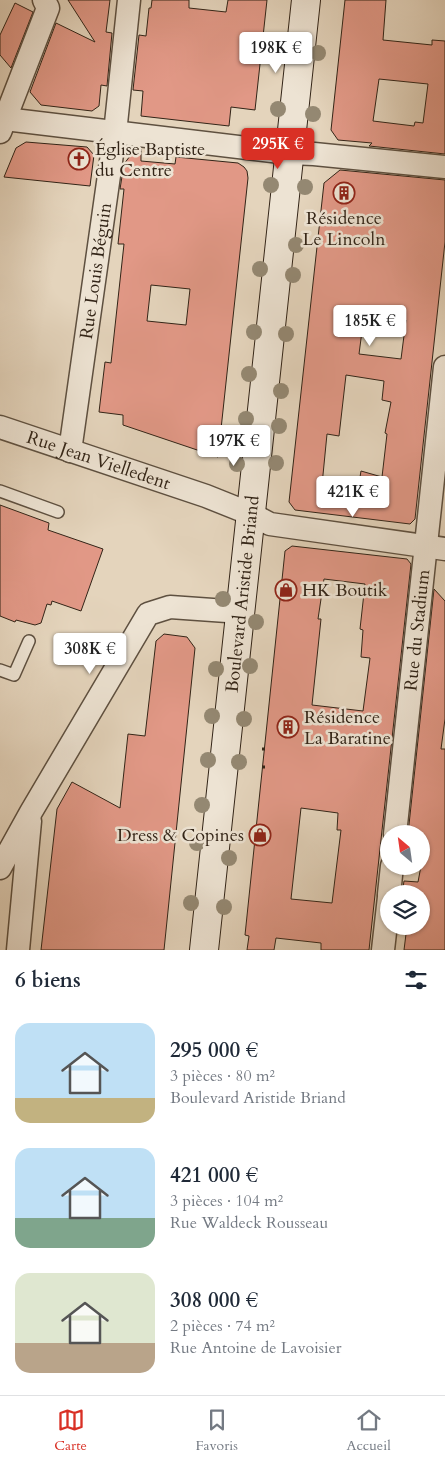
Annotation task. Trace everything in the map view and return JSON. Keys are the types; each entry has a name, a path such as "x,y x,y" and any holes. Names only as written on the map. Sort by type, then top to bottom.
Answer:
{"main road":[{"name":"Boulevard Aristide Briand","path":"204,950 306,0"}],"street":[{"name":"Rue Louis Béguin","path":"70,451 114,133 129,0"},
{"path":"42,3 2,122 289,153 445,167"},
{"name":"Rue du Stadium","path":"396,825 435,548 445,367"},
{"name":"Rue Jean Vielledent","path":"0,428 206,496 251,514 270,524 435,548"},
{"path":"0,868 148,614 170,607 241,612"},
{"path":"18,950 31,812"},
{"path":"383,950 385,935"}],"lane":[{"path":"0,491 58,512"},
{"path":"0,670 14,675 29,641"}],"building":[{"path":"68,0 110,0 106,32 112,33 107,86 101,85 99,106 92,111 41,105 30,92 56,23 95,42"},
{"path":"152,0 189,0 189,8 226,12 228,0 267,0 255,110 231,107 229,126 141,116 143,91 133,90 139,35 146,36 149,8 151,8"},
{"path":"345,0 386,0 383,40 432,45 432,40 445,41 445,154 369,146 372,143 338,140 331,130","holes":["379,79 428,84 423,123 415,122 414,126 373,121"]},
{"path":"15,3 33,12 11,68 0,55 0,35"},
{"path":"26,142 87,147 94,155 90,186 4,177 16,148"},
{"path":"136,148 141,149 141,161 175,164 176,157 238,163 247,171 248,178 218,457 123,425 123,415 99,412 105,362 111,363 124,244 118,244 124,189 120,189 124,164","holes":["151,285 190,289 186,325 147,321"]},
{"path":"340,170 445,180 445,242 415,519 410,524 295,510 289,502 324,183","holes":["364,316 406,320 401,359 359,354","346,375 384,381 382,400 391,402 385,433 387,434 382,477 361,471 358,489 322,485 327,434 339,436"]},
{"path":"0,505 49,523 48,530 103,549 81,611 52,601 51,605 47,604 41,623 35,625 16,620 15,622 0,616"},
{"path":"292,546 407,559 411,564 383,825 380,825 380,849 369,950 321,950 321,943 276,938 274,950 247,950 249,936 245,935 285,551","holes":["324,579 365,584 360,629 363,630 361,657 370,658 363,711 312,705 321,619 318,619","301,808 338,813 337,830 341,830 332,903 291,899"]},
{"path":"434,589 445,601 445,719 441,749 445,749 445,950 404,950 406,935 430,935 430,885 403,885 404,881 418,882 419,875 430,875 430,825 409,825"},
{"path":"164,634 187,637 195,648 164,950 41,950 57,809 72,782 120,808 128,734 145,736 156,641"}],"place":[{"name":"Église Baptiste du Centre","path":"79,159"},
{"name":"Résidence Le Lincoln","path":"344,193"},
{"name":"HK Boutik","path":"286,590"},
{"name":"Résidence La Baratine","path":"288,727"},
{"name":"Dress & Copines","path":"260,835"}]}
